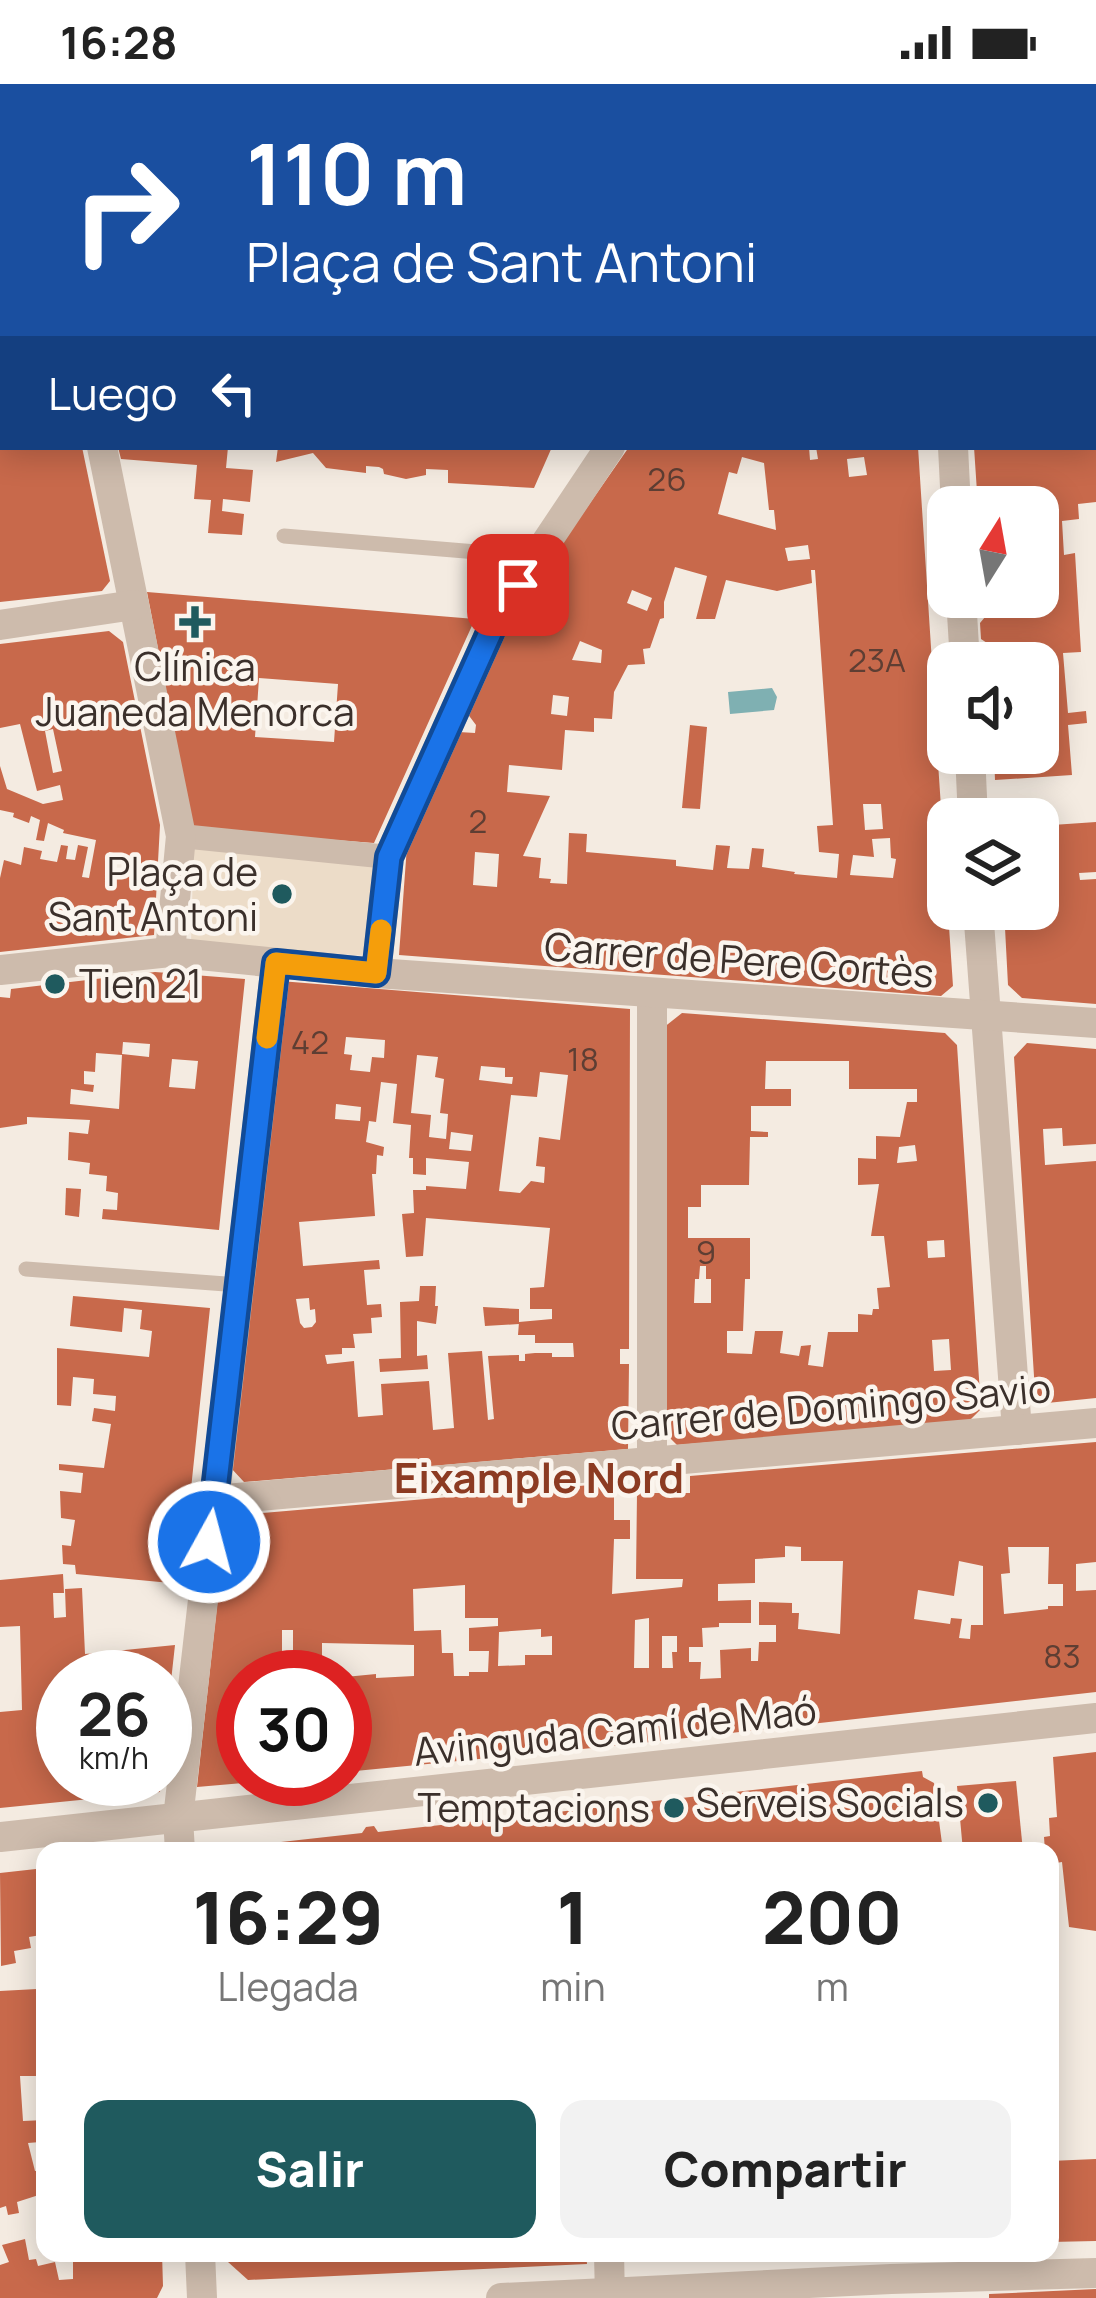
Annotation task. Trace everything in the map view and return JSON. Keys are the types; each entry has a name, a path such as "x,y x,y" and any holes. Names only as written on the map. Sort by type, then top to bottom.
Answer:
{"street":[{"path":"103,450 181,836 170,952"},
{"path":"0,970 170,952 376,973 389,857 499,613 608,450"},
{"path":"952,450 955,486"},
{"path":"0,625 134,605"},
{"path":"181,836 389,857"},
{"path":"979,930 1017,1430"},
{"path":"179,1842 178,1818 276,963"},
{"name":"Carrer de Pere Cortès","path":"376,973 1096,1023"},
{"path":"652,993 652,1461"},
{"name":"Carrer de Domingo Savio","path":"214,1500 1096,1423"},
{"name":"Avinguda Camí de Maó","path":"0,1837 1096,1718"},
{"path":"200,2262 202,2298"},
{"path":"608,2262 610,2295"},
{"path":"501,2298 892,2277 1096,2273"}],"lane":[{"path":"284,536 536,557"},
{"path":"26,1270 239,1285"}],"shaded area":[{"name":"Plaça de Sant Antoni","path":"194,832 375,847 367,956 191,942"}],"water":[{"path":"772,688 777,697 774,710 730,714 728,692"}],"building":[{"path":"0,450 83,450 110,581 102,591 0,602"},
{"path":"119,450 228,450 226,468 253,470 250,502 223,499 222,511 244,514 242,535 208,533 211,500 194,499 197,465 121,459"},
{"path":"278,450 551,450 534,488 448,483 448,470 426,469 426,475 406,479 384,474 379,467 366,466 366,473 326,468 313,453 276,462"},
{"path":"627,450 809,450 810,460 818,459 816,450 918,450 931,642 927,642 927,774 939,774 940,798 927,798 927,930 949,930 953,986 941,996 399,955 407,846 459,732 475,733 476,725 467,713 512,615","holes":["742,457 764,463 776,530 718,514 729,472 737,474","864,457 867,475 849,477 847,459","808,545 810,559 788,561 785,548","675,567 707,576 696,619 715,619 726,580 777,591 812,583 811,570 815,570 833,825 817,826 819,852 839,854 837,878 762,867 764,849 752,848 749,869 727,868 730,846 716,845 713,870 676,866 676,860 586,852 587,834 569,833 567,884 539,878 541,858 523,856 550,796 507,792 509,765 562,770 565,730 594,732 594,718 612,719 614,692 628,665 645,664 643,649 650,648 664,618","632,590 652,598 647,611 627,603","580,641 602,650 601,663 572,660","553,695 569,697 567,716 551,714","863,804 881,804 883,829 865,830","890,838 891,858 896,859 893,878 850,875 853,855 874,857 872,839","475,852 499,854 497,887 473,885"]},
{"path":"974,450 1096,450 1096,502 1078,504 1079,519 1062,521 1064,555 1075,553 1081,652 1063,653 1068,713 1086,711 1087,723 1068,725 1072,775 995,780 995,774 1059,774 1059,642 986,642 980,623 984,618 1059,618 1059,486 977,486"},
{"path":"147,592 475,619 374,843 193,829","holes":["259,678 338,684 334,742 255,737"]},
{"path":"109,631 123,642 160,825 154,935 0,952 4,860 21,865 24,847 42,851 40,859 57,862 61,845 68,846 66,859 75,860 78,845 88,847 82,877 89,878 96,840 63,833 48,823 44,841 36,840 40,820 31,816 29,823 0,810 0,766 7,789 43,804 63,800 60,785 37,791 20,724 0,728 0,644","holes":["53,729 62,771 53,773 45,731","109,852 127,856 124,872 106,868"]},
{"path":"690,725 707,727 700,809 682,808"},
{"path":"1096,822 1096,872 1079,873 1080,880 1096,879 1096,1004 1022,998 1008,985 1005,930 1059,930 1059,825"},
{"path":"155,972 245,979 219,1230 102,1219 103,1209 117,1210 118,1193 106,1191 107,1176 89,1174 90,1163 68,1160 69,1132 88,1134 90,1120 27,1117 27,1124 0,1128 0,997 10,998 11,989","holes":["123,1042 150,1044 149,1057 122,1054","96,1053 122,1055 119,1109 70,1104 71,1089 93,1092 94,1085 84,1084 84,1071 95,1072","172,1059 198,1061 195,1089 169,1087"]},
{"path":"280,981 630,1009 629,1349 620,1349 620,1364 629,1364 628,1449 244,1482 231,1468","holes":["346,1037 385,1040 384,1058 372,1057 370,1072 350,1070 352,1055 344,1054","417,1055 438,1057 435,1077 444,1079 440,1113 448,1114 446,1139 429,1137 431,1115 411,1113","481,1066 505,1068 505,1077 513,1077 512,1084 479,1080","540,1072 568,1075 560,1140 539,1137 536,1166 545,1167 544,1183 531,1181 520,1193 499,1191 511,1095 537,1097","381,1082 397,1084 393,1123 411,1125 413,1174 426,1175 426,1158 469,1162 466,1189 426,1186 426,1190 413,1190 414,1213 402,1214 406,1257 423,1256 426,1218 550,1228 544,1287 530,1288 530,1309 552,1309 552,1319 519,1322 518,1335 535,1335 535,1343 573,1343 574,1357 535,1353 519,1361 519,1355 488,1356 494,1419 488,1420 482,1351 448,1353 454,1428 433,1430 429,1381 381,1384 383,1415 358,1417 354,1361 327,1364 325,1355 355,1348 353,1334 372,1333 371,1318 382,1317 381,1304 367,1305 364,1270 380,1269 379,1260 303,1266 299,1222 375,1216 372,1174 376,1174 377,1155 383,1156 384,1147 366,1142 369,1121 376,1122","336,1104 361,1107 360,1121 335,1119","451,1132 473,1135 471,1151 449,1149","309,1298 316,1322 304,1328 296,1299"]},
{"path":"682,1013 945,1033 957,1045 981,1409 969,1421 677,1445 662,1430 663,1028","holes":["766,1061 849,1061 849,1089 917,1089 917,1102 907,1102 900,1137 876,1136 876,1159 858,1158 858,1185 879,1184 871,1236 884,1236 890,1287 877,1288 879,1309 873,1309 872,1315 858,1314 858,1332 828,1332 823,1367 808,1365 811,1345 801,1346 799,1356 780,1353 783,1331 755,1331 752,1354 727,1353 727,1331 743,1331 750,1238 688,1238 688,1207 701,1207 701,1185 749,1185 750,1137 768,1137 768,1132 751,1131 751,1106 791,1106 791,1089 765,1089","915,1145 917,1161 897,1163 899,1147","944,1240 945,1257 928,1258 927,1241","700,1266 706,1266 711,1303 694,1303 695,1279 699,1279","949,1339 951,1370 934,1371 932,1340"]},
{"path":"1027,1043 1096,1049 1096,1144 1063,1146 1062,1128 1043,1129 1045,1165 1096,1161 1096,1398 1047,1403 1035,1392 1014,1057"},
{"path":"66,1188 81,1189 79,1217 65,1215"},
{"path":"420,1286 436,1286 438,1306 436,1324 417,1321 417,1356 427,1355 428,1369 380,1372 379,1359 401,1358 400,1302 419,1301"},
{"path":"73,1296 210,1308 181,1584 76,1574 75,1565 63,1564 62,1545 71,1546 75,1520 61,1518 60,1491 81,1493 83,1473 59,1470 59,1464 104,1468 111,1424 92,1421 94,1408 115,1411 116,1396 93,1394 94,1379 73,1377 71,1406 57,1405 57,1348 149,1357 152,1331 140,1329 142,1310 124,1308 122,1332 70,1326"},
{"path":"483,1307 519,1309 519,1324 485,1326"},
{"path":"1096,1442 1096,1562 1076,1564 1076,1591 1096,1590 1096,1692 372,1769 372,1674 414,1676 414,1645 322,1643 322,1650 293,1650 293,1630 282,1630 282,1650 216,1650 216,1785 197,1787 227,1516 614,1483 614,1520 630,1520 630,1539 614,1539 612,1594 682,1587 683,1579 636,1579 637,1493 690,1493 690,1476","holes":["785,1546 801,1547 801,1561 843,1561 840,1634 798,1629 799,1613 792,1613 792,1603 759,1602 759,1625 776,1625 776,1642 759,1642 758,1661 751,1661 751,1648 720,1650 721,1678 700,1679 701,1662 689,1662 689,1647 703,1647 702,1628 751,1623 751,1600 718,1601 718,1584 755,1583 755,1559 785,1557","1008,1547 1049,1547 1048,1584 1063,1584 1063,1606 1004,1614 1001,1574 1010,1573","959,1561 983,1566 983,1625 971,1625 970,1639 959,1638 962,1619 951,1618 950,1624 914,1619 918,1590 954,1596","465,1585 465,1618 498,1618 498,1626 469,1628 469,1651 489,1651 488,1672 454,1676 453,1653 442,1653 441,1630 414,1631 413,1589","649,1618 649,1668 634,1668 635,1620","541,1629 541,1637 552,1636 552,1655 525,1655 525,1665 498,1666 499,1632","662,1636 677,1636 673,1668 662,1668"]},
{"path":"63,1574 64,1593 53,1593 54,1618 66,1617 65,1589 82,1588 85,1650 36,1650 36,1804 0,1808 0,1712 22,1710 20,1626 0,1627 0,1580"},
{"path":"175,1645 174,1650 125,1650"},
{"path":"1096,1752 1096,1931 1069,1927 1059,1842 1044,1842 1044,1837 1050,1836 1049,1818 1057,1817 1053,1757"},
{"path":"922,1771 934,1783 942,1842 282,1842 362,1833 374,1826 378,1832"},
{"path":"1016,1781 1022,1842 962,1842 957,1786"},
{"path":"36,1869 36,1936 29,1937 31,1948 14,1951 16,1963 1,1966 0,1873"},
{"path":"36,1989 36,2076 20,2076 23,2121 36,2120 36,2142 28,2143 36,2171 36,2196 17,2202 19,2213 8,2215 6,2206 0,2208 0,1991"},
{"path":"1096,2159 1096,2241 1059,2242 1059,2161"},
{"path":"25,2239 29,2260 36,2259 38,2266 55,2262 59,2280 73,2279 73,2262 162,2262 163,2286 157,2298 0,2298 0,2265 9,2262 2,2245"},
{"path":"228,2262 587,2264 248,2280"},
{"path":"1096,2289 1096,2298 989,2298 989,2294"}],"slow traffic":[{"path":"267,1038 276,963 376,973 381,930"}],"place":[{"name":"Clínica Juaneda Menorca","path":"195,622"},
{"name":"Plaça de Sant Antoni","path":"282,894"},
{"name":"Tien 21","path":"55,984"},
{"name":"Serveis Socials","path":"988,1803"},
{"name":"Temptacions","path":"674,1808"}],"district":[{"name":"Eixample Nord","path":"539,1478"}],"route":[{"path":"209,1542 276,963 376,973 389,857 499,613 518,585"}]}
